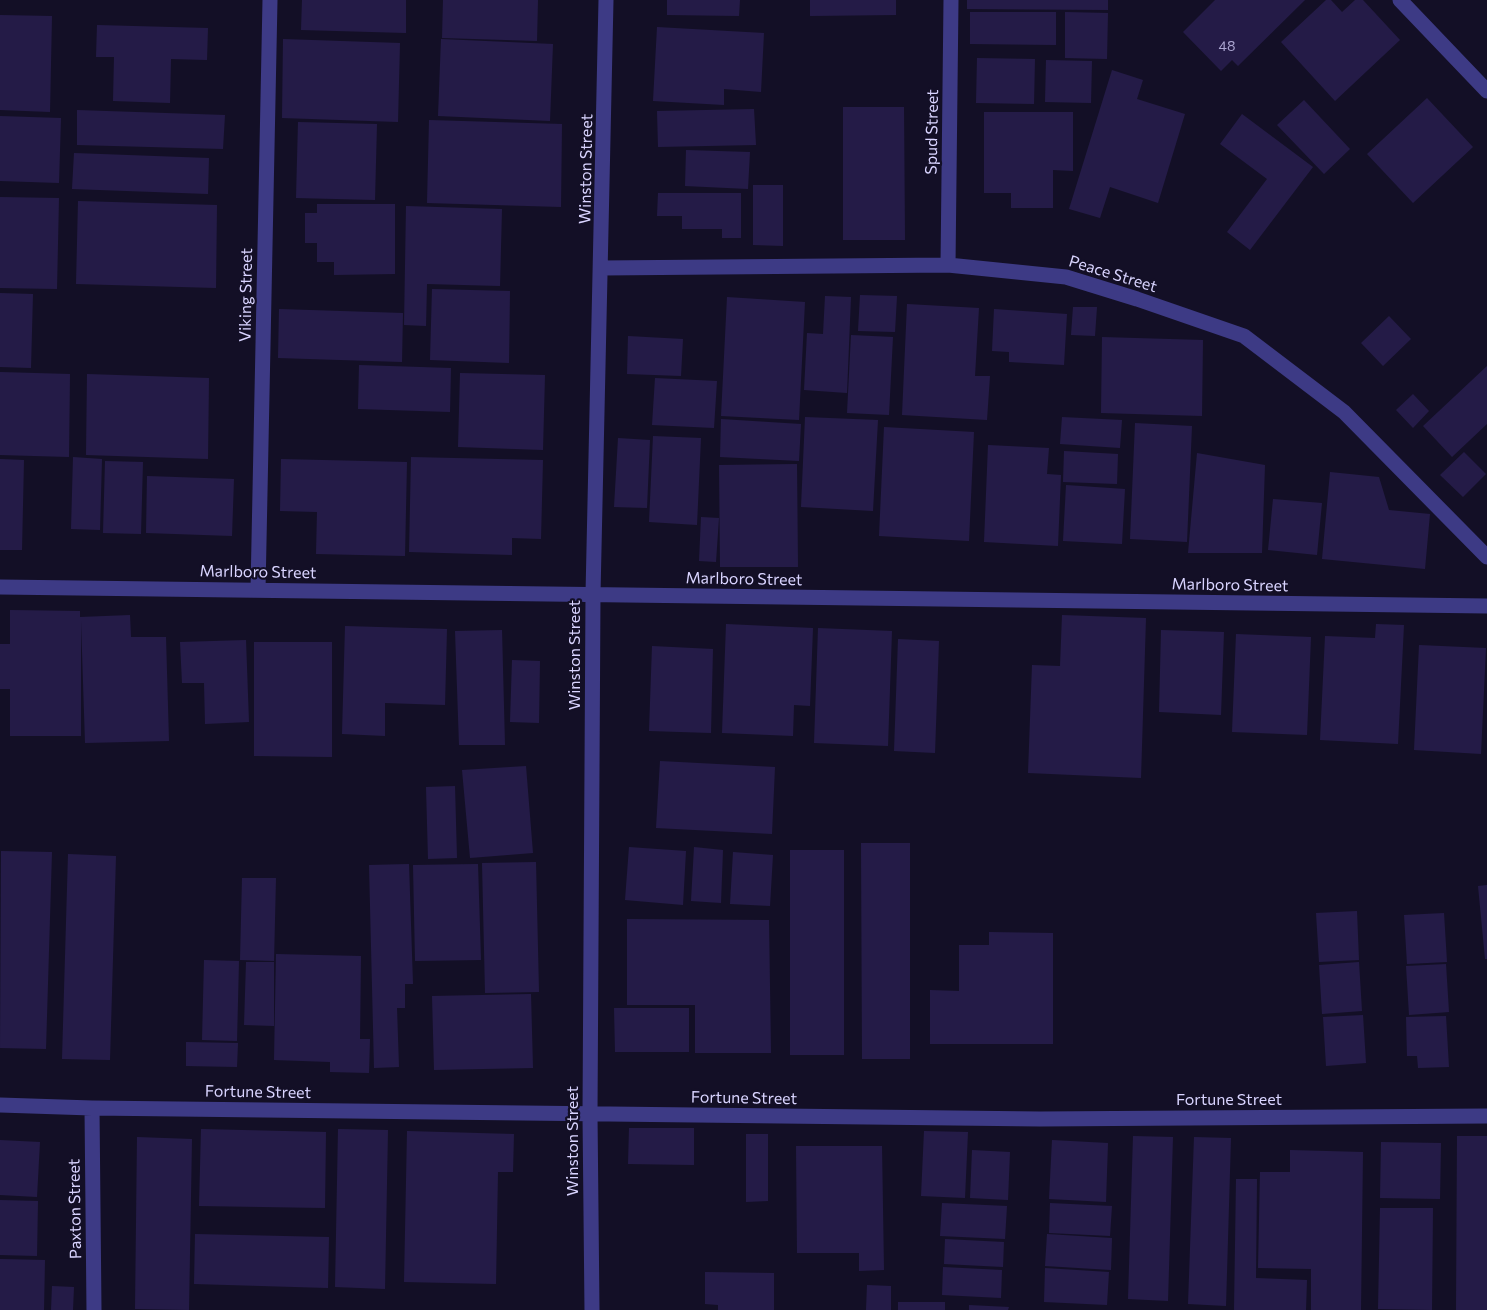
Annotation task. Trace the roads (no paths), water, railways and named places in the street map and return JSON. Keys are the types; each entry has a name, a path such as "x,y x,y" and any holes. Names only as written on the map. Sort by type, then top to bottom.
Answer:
{"street":[{"name":"Viking Street","path":"258,590 270,0"},
{"name":"Winston Street","path":"592,1310 590,1114 593,594 602,268 606,0"},
{"name":"Spud Street","path":"948,265 951,0"},
{"path":"1400,0 1487,91"},
{"name":"Peace Street","path":"602,268 948,265 1066,277 1244,336 1344,412 1487,557"},
{"name":"Marlboro Street","path":"0,587 1487,606"},
{"name":"Fortune Street","path":"0,1105 1040,1119 1487,1116"},
{"name":"Paxton Street","path":"92,1108 94,1310"}]}
